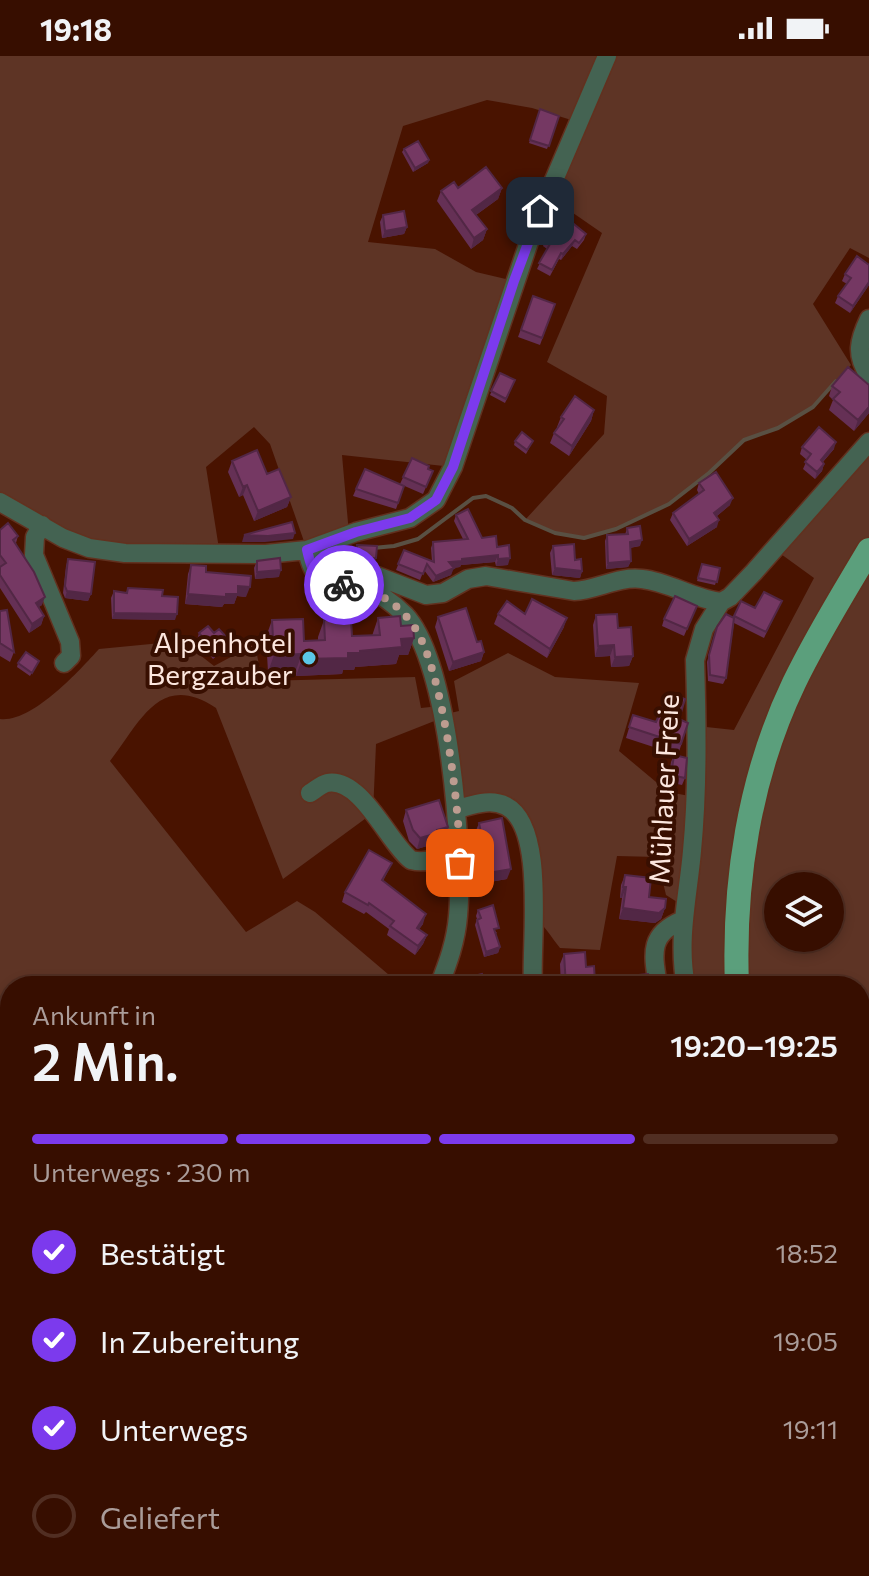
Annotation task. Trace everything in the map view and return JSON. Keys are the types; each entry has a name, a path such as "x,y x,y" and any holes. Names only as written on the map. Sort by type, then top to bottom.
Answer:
{"main road":[{"path":"737,976 739,880 758,784 774,730 794,684 869,550"}],"street":[{"path":"0,502 76,544 125,553 266,554 307,550 356,532 410,518 436,500 445,485 534,227 607,56"},
{"path":"863,363 859,339 869,319"},
{"name":"Mühlauer Freie","path":"685,976 683,920 692,853 697,770 695,660 704,629 721,602 754,572 869,442"},
{"path":"42,525 35,537 34,555 70,642 71,656 64,663"},
{"path":"307,550 311,569 317,577 338,584 364,587 392,603 406,616 423,642 442,718 460,845 455,939 442,976"},
{"path":"364,587 369,579 386,577 426,595 443,593 476,576 574,591 619,579 638,578 721,602"},
{"path":"310,793 327,783 352,791 411,860 428,861 444,856 460,845"},
{"path":"457,809 486,802 506,806 518,815 525,830 533,878 533,976"},
{"path":"657,976 655,946 661,933 668,926 683,920"}],"shaded area":[{"path":"0,56 869,56 869,258 850,248 813,304 851,365 813,407 778,428 744,440 669,504 616,529 584,538 555,533 525,520 604,434 607,396 547,362 602,233 547,195 578,122 532,108 487,100 403,126 368,242 435,249 476,272 514,281 453,467 342,455 349,534 307,550 270,444 254,427 206,467 220,555 106,551 0,502"},
{"path":"869,442 869,976 686,976 685,907 666,895 657,857 617,856 600,950 560,948 533,917 529,847 506,806 457,809 442,718 376,744 373,813 283,879 216,708 197,698 180,695 166,698 142,717 110,761 246,932 297,901 315,912 390,976 0,976 0,719 13,718 40,704 99,649 182,641 214,666 255,644 262,681 415,677 421,708 440,706 442,715 459,711 454,681 508,653 555,677 639,683 619,751 668,792 695,797 697,726 734,730 814,578 774,549"}],"building":[{"path":"540,109 559,116 549,146 530,140"},
{"path":"418,141 429,160 415,168 404,149"},
{"path":"486,167 502,188 472,210 487,229 474,238 441,191 454,182 458,188"},
{"path":"404,211 407,227 385,231 383,215"},
{"path":"564,216 586,234 579,243 575,240 561,253 552,270 539,263 550,244 545,240"},
{"path":"857,256 869,265 869,282 853,306 838,296 851,278 845,274"},
{"path":"533,296 555,304 542,338 521,330"},
{"path":"848,367 869,385 869,407 858,420 833,399 840,392 832,386"},
{"path":"500,373 515,380 506,399 491,391"},
{"path":"575,396 594,410 572,446 554,433"},
{"path":"819,427 836,442 821,460 824,464 817,472 805,462 811,454 802,447"},
{"path":"522,432 533,441 527,450 515,441"},
{"path":"257,450 267,474 279,469 291,497 258,511 232,461"},
{"path":"412,458 433,471 426,487 403,477"},
{"path":"365,469 404,486 398,503 356,489"},
{"path":"716,472 733,498 714,513 719,520 689,539 673,513 704,490 699,483"},
{"path":"468,509 482,538 496,536 497,547 509,545 510,558 498,559 498,555 449,562 454,568 436,576 427,564 423,574 398,564 404,550 434,562 433,542 468,539 456,515"},
{"path":"292,522 295,533 244,535"},
{"path":"8,523 18,536 13,540 34,572 45,597 36,603 44,616 32,624 0,575 0,567 6,563 0,555 0,530"},
{"path":"640,526 642,540 630,542 631,561 608,563 607,535 628,534 627,528"},
{"path":"574,544 575,560 581,559 582,571 555,568 553,546"},
{"path":"357,545 377,546 376,558 356,559"},
{"path":"280,558 281,570 257,572 257,561"},
{"path":"68,559 95,562 91,594 67,591"},
{"path":"702,564 720,568 717,582 698,578"},
{"path":"191,565 206,566 206,572 251,576 250,587 238,586 238,594 226,594 226,597 188,594"},
{"path":"128,588 163,590 162,596 178,597 177,614 114,613 114,591 127,593"},
{"path":"764,592 782,601 766,632 734,616 741,601 755,608"},
{"path":"675,596 697,606 687,629 664,619"},
{"path":"532,599 567,618 550,649 498,614 507,601 525,614"},
{"path":"466,608 477,642 481,641 484,652 453,662 438,617"},
{"path":"7,610 14,652 0,643 0,611"},
{"path":"617,614 618,628 631,627 633,656 615,657 614,645 598,646 596,615"},
{"path":"726,614 734,618 726,678 710,675 709,655 717,627"},
{"path":"400,616 401,626 413,625 414,638 401,639 402,647 348,653 348,658 302,659 302,654 274,655 272,620 303,619 304,641 325,640 324,620 351,619 352,636 380,635 378,618"},
{"path":"208,626 214,633 219,629 229,640 215,652 199,633"},
{"path":"26,652 39,661 32,673 18,663"},
{"path":"669,693 685,699 679,719 688,723 681,744 629,727 633,715 656,722"},
{"path":"674,755 687,758 685,778 671,775"},
{"path":"439,800 448,827 420,838 413,830 406,810"},
{"path":"502,818 511,869 488,873 487,864 479,866 477,853 485,852 479,823"},
{"path":"369,850 392,863 382,880 426,914 417,928 427,935 418,946 390,926 394,921 369,903 345,892"},
{"path":"625,875 651,878 649,897 666,899 665,908 659,913 623,908"},
{"path":"493,905 499,928 494,929 500,947 486,952 477,920 481,918 478,910"},
{"path":"585,952 586,967 594,966 595,976 565,976 564,954"}],"waterway":[{"path":"373,548 418,539 473,498 486,496 512,508 525,520 555,533 584,538 616,529 669,504 744,440 778,428 813,407 836,381"},
{"path":"327,556 360,548"}],"way so far":[{"path":"344,585 364,587 392,603 406,616 423,642 442,718 457,809 460,863"}],"place":[{"name":"Alpenhotel Bergzauber","path":"309,658"}],"route":[{"path":"344,585 317,577 311,569 307,550 356,532 410,518 436,500 453,467 540,211"}]}
